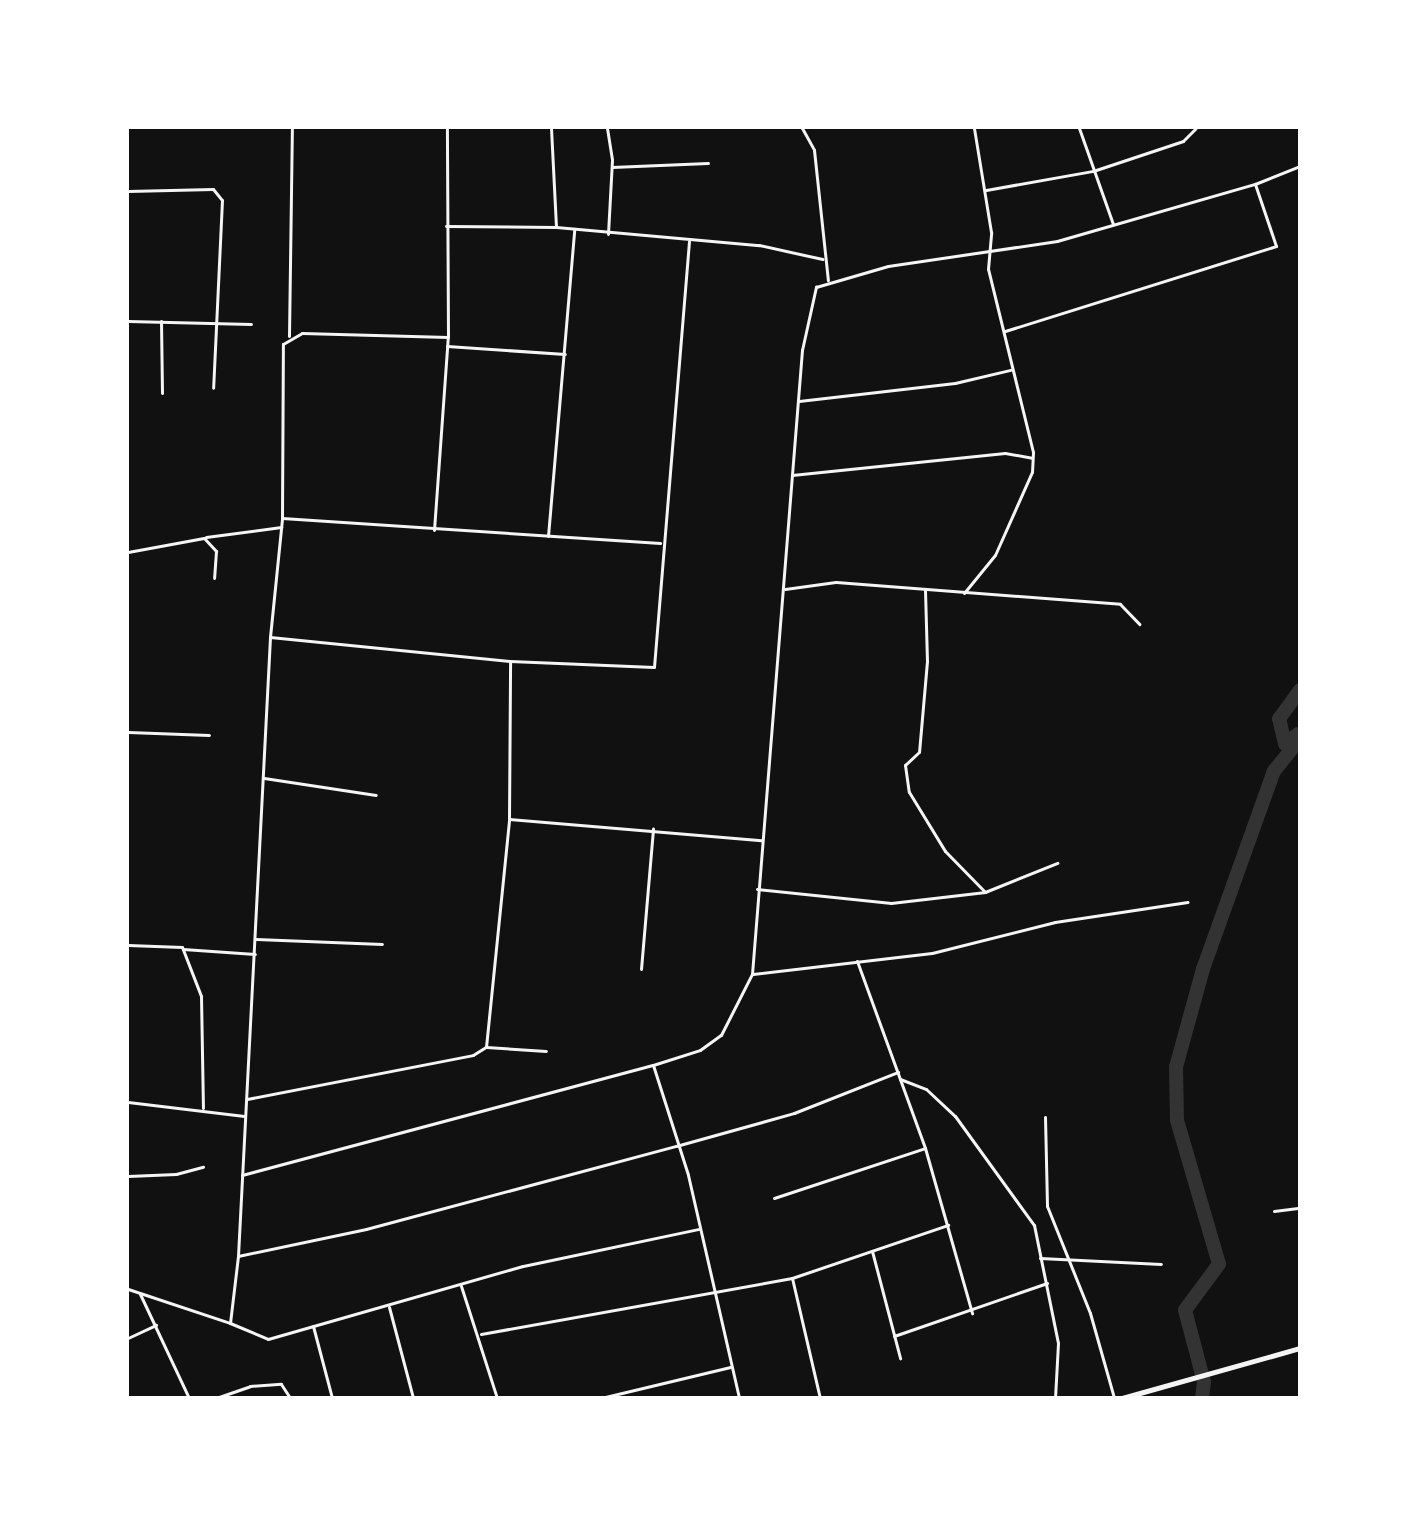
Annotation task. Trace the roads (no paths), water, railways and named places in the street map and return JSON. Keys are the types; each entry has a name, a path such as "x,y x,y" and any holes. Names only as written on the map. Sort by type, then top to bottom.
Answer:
{"main road":[{"path":"1122,1398 1299,1348"}],"street":[{"path":"230,1323 238,1256 270,637 282,518 283,344 290,336 292,128"},
{"path":"434,530 448,337 447,128"},
{"path":"551,128 556,227"},
{"path":"607,128 612,167 608,234"},
{"path":"801,128 814,150 822,259 828,280"},
{"path":"964,593 995,555 1032,458 1010,370 1005,331 987,269 989,252 986,190 974,128"},
{"path":"1079,128 1113,224"},
{"path":"986,190 1093,171 1183,141 1196,128"},
{"path":"612,167 708,163"},
{"path":"242,1175 653,1065 700,1050 722,1035 752,974 757,889 798,401 809,299 828,280 989,252 1113,224 1256,184 1299,166"},
{"path":"1005,331 1276,246 1256,184"},
{"path":"128,191 217,192 224,206 213,388"},
{"path":"446,226 556,227 608,234 759,245 822,259"},
{"path":"548,536 566,354 574,230"},
{"path":"270,637 510,661 654,667 660,543 689,241"},
{"path":"128,321 251,324"},
{"path":"161,321 162,393"},
{"path":"290,336 448,337"},
{"path":"447,346 566,354"},
{"path":"798,401 955,383 1010,370"},
{"path":"792,475 1005,453 1032,458"},
{"path":"282,518 434,530 660,543"},
{"path":"128,552 281,527"},
{"path":"204,538 216,551 213,578"},
{"path":"784,589 836,582 1120,604 1139,624"},
{"path":"925,590 927,661 920,752 905,765 909,792 945,851 986,892"},
{"path":"486,1047 509,819 510,661"},
{"path":"128,732 209,735"},
{"path":"264,778 376,795"},
{"path":"509,819 653,829 762,840"},
{"path":"641,969 653,829"},
{"path":"757,889 891,903 986,892 1057,863"},
{"path":"752,974 932,953 1055,922 1188,902"},
{"path":"256,939 382,944"},
{"path":"128,945 255,954"},
{"path":"183,949 201,996 203,1108"},
{"path":"857,961 926,1148 972,1313"},
{"path":"247,1099 473,1055 486,1047 546,1052"},
{"path":"653,1065 699,1229 712,1294 740,1398"},
{"path":"238,1256 377,1226 676,1146 794,1113 898,1072"},
{"path":"900,1079 926,1089 955,1116 1031,1220 1047,1283 1058,1343 1054,1398"},
{"path":"128,1102 203,1108 245,1116"},
{"path":"1045,1117 1047,1206 1064,1255 1090,1313 1114,1398"},
{"path":"774,1198 926,1148"},
{"path":"128,1176 176,1174 203,1167"},
{"path":"1274,1211 1299,1208"},
{"path":"481,1334 792,1278 948,1225"},
{"path":"128,1289 230,1323 268,1339 389,1307 523,1266 699,1229"},
{"path":"872,1251 900,1358"},
{"path":"1040,1258 1064,1255 1161,1264"},
{"path":"792,1278 820,1398"},
{"path":"894,1336 972,1313 1047,1283"},
{"path":"461,1286 481,1334 497,1398"},
{"path":"140,1294 189,1398"},
{"path":"389,1307 413,1398"},
{"path":"128,1338 156,1325"},
{"path":"312,1326 332,1398"},
{"path":"601,1398 730,1367"},
{"path":"216,1398 250,1386 281,1384 290,1398"}],"waterway":[{"path":"1298,734 1285,744 1279,719 1300,690"},
{"path":"1202,1398 1204,1382 1185,1310 1219,1264 1177,1120 1176,1067 1203,969 1274,771 1300,739"}]}
